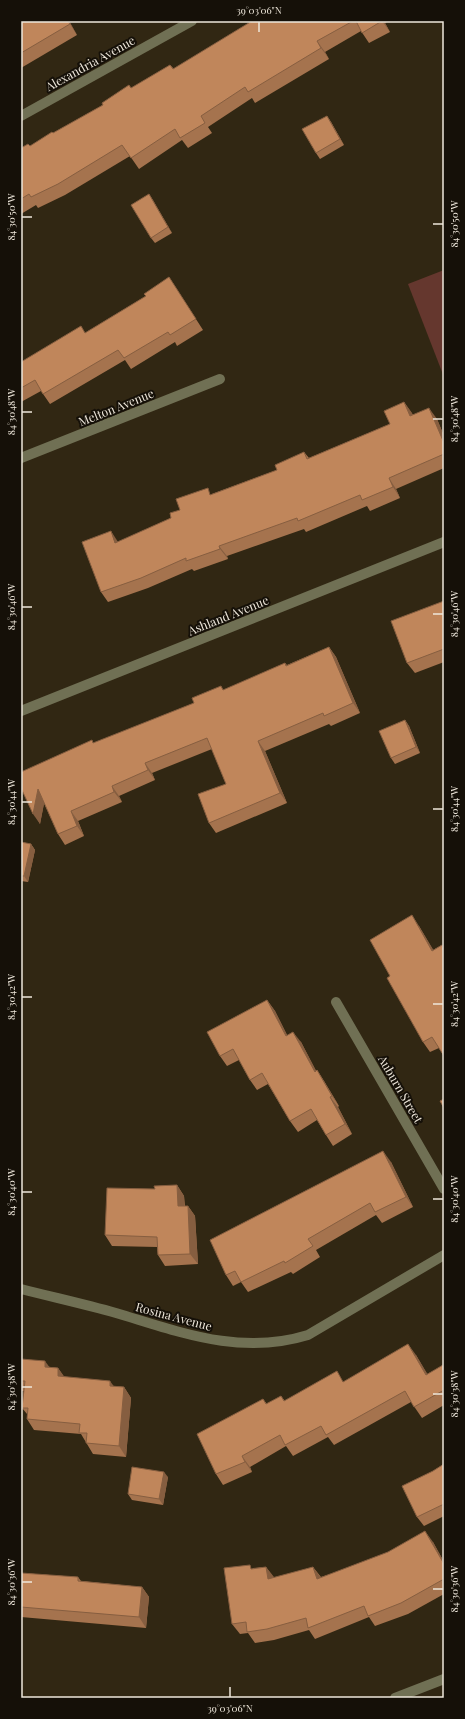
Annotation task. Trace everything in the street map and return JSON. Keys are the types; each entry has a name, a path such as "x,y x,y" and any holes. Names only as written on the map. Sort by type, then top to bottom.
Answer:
{"street":[{"name":"Alexandria Avenue","path":"21,116 192,21"},
{"name":"Melton Avenue","path":"21,458 220,379"},
{"name":"Ashland Avenue","path":"21,711 444,542"},
{"name":"Auburn Street","path":"336,1002 444,1189"},
{"name":"Rosina Avenue","path":"21,1289 115,1313 172,1331 211,1340 260,1344 287,1342 308,1335 444,1255"},
{"path":"395,1698 444,1679"}],"shaded area":[{"path":"444,270 444,377 408,284"}],"building":[{"path":"21,21 68,21 70,24 21,53"},
{"path":"252,21 353,21 317,41 321,48 248,92 245,87 201,116 205,123 180,138 175,129 131,158 122,145 58,184 31,197 29,194 21,199 21,148 28,144 30,146 52,132 53,133 103,105 102,103 129,85 131,88 170,65 173,69"},
{"path":"356,21 382,21 362,33"},
{"path":"327,116 340,139 316,153 302,129"},
{"path":"149,194 168,227 151,238 131,205"},
{"path":"169,277 196,319 170,335 168,332 124,358 118,350 43,394 35,380 21,388 21,362 81,326 85,333 146,296 144,294"},
{"path":"404,402 410,416 429,408 444,443 444,454 389,478 393,487 362,500 360,495 298,521 297,518 219,546 220,549 186,561 186,558 141,578 101,592 82,542 111,531 115,543 171,518 170,513 180,510 176,499 208,488 210,495 277,470 275,465 304,452 307,459 390,424 384,411"},
{"path":"444,601 444,649 407,663 391,621"},
{"path":"329,647 353,703 324,716 323,713 258,741 280,793 209,823 198,794 226,784 207,738 145,763 148,770 112,786 114,792 71,811 77,826 58,834 38,789 33,814 21,788 21,772 92,740 93,743 194,703 192,698 221,686 223,690 285,663 286,666"},
{"path":"405,720 416,747 391,758 379,731"},
{"path":"21,842 31,844 24,876 21,876"},
{"path":"412,915 432,951 442,945 444,949 444,1056 432,1037 423,1042 387,978 390,976 370,940"},
{"path":"267,1000 286,1036 293,1032 315,1072 317,1070 332,1096 330,1097 345,1124 326,1135 311,1109 290,1121 262,1073 250,1080 233,1049 220,1056 207,1032"},
{"path":"444,1099 444,1108 440,1101"},
{"path":"383,1151 406,1197 375,1212 370,1203 308,1239 313,1246 285,1263 284,1261 241,1282 235,1271 226,1275 210,1240"},
{"path":"177,1185 178,1206 188,1206 190,1254 158,1255 157,1237 105,1235 107,1188 155,1189 154,1186"},
{"path":"408,1344 426,1375 443,1365 444,1366 444,1390 414,1407 405,1391 326,1435 321,1426 285,1445 280,1435 242,1456 245,1462 216,1474 197,1434 263,1399 266,1404 281,1396 284,1401 337,1371 343,1382"},
{"path":"21,1359 45,1361 45,1367 58,1368 58,1376 110,1381 110,1386 124,1387 119,1446 86,1443 87,1433 79,1433 80,1424 27,1419 28,1408 22,1408 25,1381 21,1381"},
{"path":"444,1464 444,1504 417,1517 402,1486"},
{"path":"132,1467 164,1472 159,1499 128,1494"},
{"path":"425,1531 444,1564 444,1579 401,1603 368,1616 364,1606 308,1628 306,1618 267,1629 247,1632 246,1622 232,1624 224,1568 250,1565 251,1569 266,1567 268,1579 313,1567 317,1579 388,1552"},
{"path":"21,1573 78,1577 78,1581 142,1587 139,1617 21,1607"}]}
